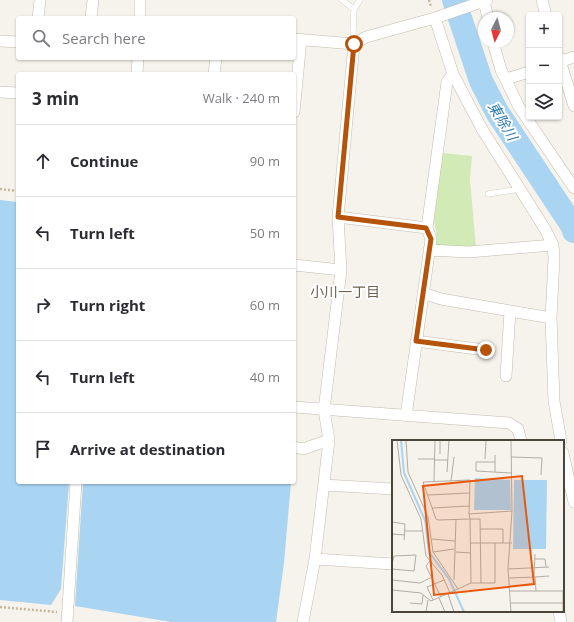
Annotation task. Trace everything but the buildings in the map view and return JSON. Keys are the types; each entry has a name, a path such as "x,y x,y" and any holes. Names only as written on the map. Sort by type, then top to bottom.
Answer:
{"street":[{"path":"38,16 40,0"},
{"path":"91,16 93,0"},
{"path":"140,0 140,16"},
{"path":"542,0 545,12"},
{"path":"296,72 297,40 354,44 366,37 433,13 483,1 486,12"},
{"path":"433,13 453,74 482,129 546,229 553,245 554,258 551,318 554,401 561,440"},
{"path":"0,41 16,42"},
{"path":"303,622 315,559 329,440 324,410 341,270 338,217 354,44"},
{"path":"495,48 501,70 519,107 574,188"},
{"path":"562,59 574,57"},
{"path":"137,72 138,60"},
{"path":"214,72 216,60"},
{"path":"562,69 574,104"},
{"path":"506,79 526,73"},
{"path":"406,416 431,239 426,228 447,82 453,74"},
{"path":"0,92 16,93"},
{"path":"338,217 426,228"},
{"path":"429,250 469,252 553,245"},
{"path":"296,265 341,270"},
{"path":"423,293 441,299 551,318"},
{"path":"506,376 510,311"},
{"path":"416,341 486,350"},
{"path":"296,407 509,423 518,429 521,440"},
{"path":"296,448 303,449 329,440"},
{"path":"564,457 574,502"},
{"path":"67,618 76,484"},
{"path":"324,485 392,488"},
{"path":"315,559 392,564"},
{"path":"559,612 561,622"}],"lane":[{"path":"342,0 354,9"},
{"path":"354,44 354,9 360,0"},
{"path":"488,194 520,189"}],"path":[{"path":"428,0 433,13"},
{"path":"0,189 16,191"},
{"path":"0,607 67,618"}],"green space":[{"path":"443,153 472,156 470,180 476,247 436,245 436,232 433,214"}],"water":[{"path":"0,200 16,202 16,484 69,484 61,589 51,605 0,600"},
{"path":"83,484 291,484 284,563 276,622 171,622 75,606"}],"waterway":[{"name":"東除川","path":"454,0 481,81 497,112 572,225 574,231"}],"district":[{"name":"小川一丁目","path":"345,291"}],"route":[{"path":"354,44 338,217 426,228 431,239 416,341 486,350"}]}
